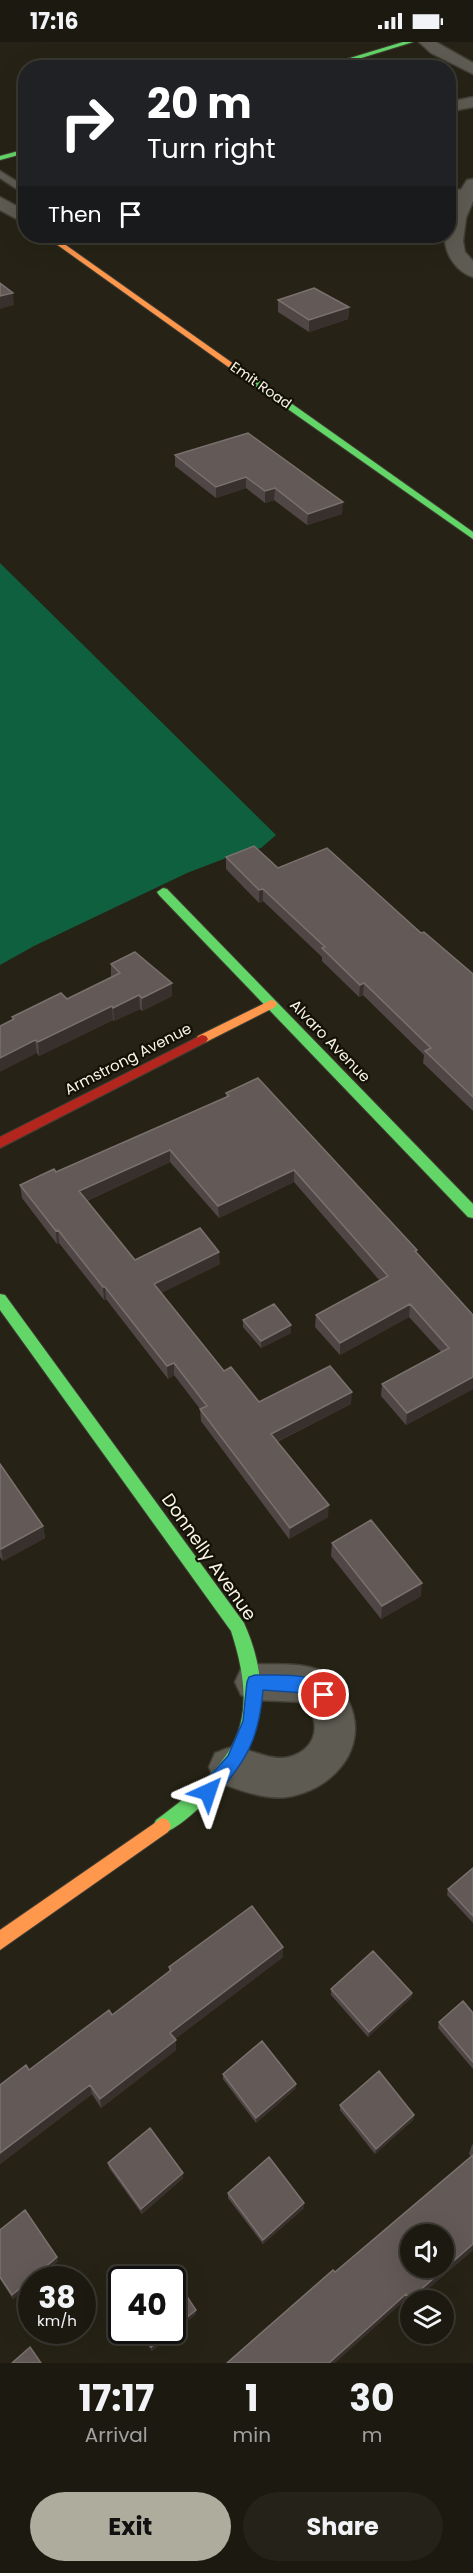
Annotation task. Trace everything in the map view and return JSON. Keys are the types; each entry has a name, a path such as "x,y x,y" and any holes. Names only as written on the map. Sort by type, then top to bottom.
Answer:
{"street":[{"path":"348,60 410,42"},
{"path":"427,42 436,50 455,60"},
{"path":"438,42 473,56"},
{"path":"456,60 473,69"},
{"path":"456,105 473,102"},
{"path":"0,158 18,153"},
{"path":"456,215 470,189"},
{"path":"0,202 18,214"},
{"path":"456,238 473,240"},
{"name":"Emit Road","path":"59,243 473,536"},
{"path":"454,243 453,249 457,257 473,271"},
{"name":"Alvaro Avenue","path":"163,892 473,1213"},
{"name":"Armstrong Avenue","path":"0,1143 271,1004"},
{"name":"Donnelly Avenue","path":"0,1299 238,1628 248,1647 255,1682 252,1721 230,1767 218,1783 198,1801 0,1941"},
{"path":"230,1767 272,1777 303,1773 325,1757 336,1738 338,1729 334,1712 324,1695 315,1688 300,1684 255,1682"}],"lane":[{"path":"0,174 18,186"}],"green space":[{"path":"0,563 276,835 261,848 234,855 187,873 34,946 0,965"}],"building":[{"path":"0,283 13,293 0,296"},
{"path":"314,288 349,307 309,320 278,300"},
{"path":"248,433 343,502 308,514 275,488 265,491 246,477 216,487 175,455"},
{"path":"254,846 278,868 327,848 421,933 424,932 473,974 473,1097 425,1051 431,1048 364,983 360,985 322,948 325,947 263,889 259,890 226,857"},
{"path":"135,952 172,983 142,998 139,995 113,1008 112,1006 0,1058 0,1026 14,1019 12,1017 61,993 67,999 120,973 111,964"},
{"path":"258,1078 417,1250 415,1251 473,1315 473,1377 407,1413 382,1384 449,1348 410,1304 340,1343 316,1315 388,1276 294,1170 218,1206 170,1150 79,1191 135,1260 200,1228 219,1252 154,1284 224,1371 231,1367 259,1402 330,1366 352,1392 271,1434 329,1505 290,1528 200,1409 207,1406 174,1363 167,1366 20,1185 54,1169 56,1172 229,1096 226,1093"},
{"path":"274,1304 291,1325 261,1341 243,1320"},
{"path":"0,1464 43,1526 1,1549 0,1548"},
{"path":"371,1520 422,1583 382,1606 332,1543"},
{"path":"473,1868 473,1916 448,1889"},
{"path":"252,1906 283,1947 170,2033 176,2040 100,2099 90,2085 0,2153 0,2085 26,2065 29,2070 109,2010 112,2015 171,1970 169,1967"},
{"path":"373,1951 412,1993 369,2032 331,1989"},
{"path":"463,2001 473,2013 473,2062 439,2022"},
{"path":"262,2041 296,2084 256,2118 223,2074"},
{"path":"379,2071 414,2115 376,2149 340,2105"},
{"path":"150,2128 183,2173 141,2209 108,2163"},
{"path":"473,2155 473,2244 454,2261 454,2224 400,2224 400,2278 434,2278 420,2290 400,2290 400,2299 329,2363 227,2363 333,2270 335,2272"},
{"path":"269,2157 304,2203 263,2240 228,2193"},
{"path":"25,2210 57,2257 46,2266 18,2266 18,2290 12,2295 0,2277 0,2230"},
{"path":"186,2295 196,2310 186,2318"},
{"path":"30,2347 41,2363 12,2363"}],"traffic: fast":[{"path":"348,60 410,42"},
{"path":"0,158 18,153"},
{"path":"251,379 473,536"},
{"path":"163,892 473,1213"},
{"path":"0,1299 238,1628 249,1661 253,1691 251,1718 243,1742 230,1765 211,1786 162,1826"}],"traffic: slow":[{"path":"59,243 251,379"},
{"path":"202,1039 271,1004"},
{"path":"0,1941 162,1826"}],"traffic: jam":[{"path":"0,1143 202,1039"}],"route":[{"path":"208,1792 218,1783 234,1761 252,1721 255,1682 308,1685 324,1695"}]}
